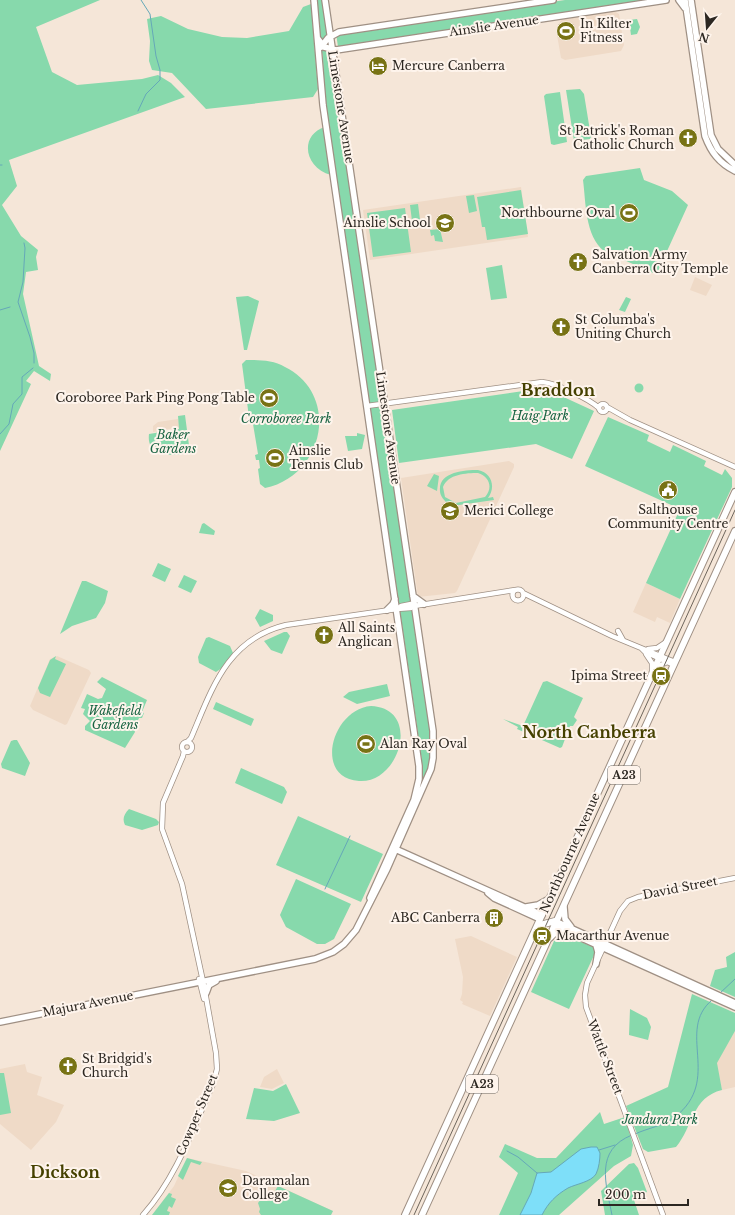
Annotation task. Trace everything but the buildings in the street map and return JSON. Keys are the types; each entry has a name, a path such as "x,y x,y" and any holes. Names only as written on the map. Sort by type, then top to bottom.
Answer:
{"highway":[{"name":"Northbourne Avenue","path":"405,1215 648,682 663,659 667,641 735,492"},
{"name":"Northbourne Avenue","path":"422,1215 735,532"},
{"path":"541,917 547,922 556,923"},
{"path":"541,917 556,923"},
{"path":"530,941 541,926 547,922"}],"main road":[{"name":"Limestone Avenue","path":"314,0 320,51 323,105 417,748 419,779 414,800 393,850"},
{"name":"Limestone Avenue","path":"325,0 433,731 434,752 428,778 401,837 393,850"},
{"name":"Ainslie Avenue","path":"320,51 330,36 339,32 553,0"},
{"name":"Ainslie Avenue","path":"332,50 666,0"},
{"path":"679,0 686,10"},
{"path":"685,0 711,135 721,152 735,165"},
{"path":"691,0 694,45"},
{"path":"328,25 339,32"},
{"path":"317,35 323,45 332,50"},
{"path":"334,62 336,55 350,48"},
{"path":"702,92 705,136 712,152 719,160 735,171"},
{"path":"719,160 721,152"},
{"path":"719,160 730,161"},
{"path":"413,595 424,604"},
{"path":"387,610 393,604 395,598"},
{"path":"401,837 401,847 407,854"},
{"path":"393,850 407,854 435,868"},
{"path":"393,850 487,892 525,907 541,917"},
{"name":"Majura Avenue","path":"0,1022 314,959 333,952 344,944 356,930 393,850"},
{"path":"487,892 494,898 530,914 541,917"},
{"path":"525,907 538,905 549,899"},
{"path":"564,907 565,919 572,928"},
{"path":"530,914 534,920 535,930"},
{"path":"556,923 572,928 604,945 713,995 735,1007"},
{"path":"556,923 581,938"},
{"path":"548,941 555,933 567,933 596,944 604,945"},
{"path":"596,944 598,952 596,964"},
{"name":"Majura Avenue","path":"202,982 216,981 225,977"},
{"path":"206,993 209,985 216,981"},
{"path":"721,999 735,1003"}],"street":[{"path":"367,407 543,382 553,384 600,406 605,404 606,409 652,431 733,466 735,470"},
{"path":"512,597 515,590"},
{"path":"190,742 182,745 185,753 192,748 190,742 218,676 230,661 251,641 275,628 286,625 387,610 411,608 424,604 520,590 532,599 674,663"},
{"path":"504,593 516,600 532,599"},
{"path":"521,599 523,593"},
{"path":"618,632 623,640"},
{"path":"644,650 657,648 667,641"},
{"path":"648,682 663,659 674,656 682,648"},
{"path":"644,650 652,663 652,674"},
{"name":"Cowper Street","path":"143,1215 158,1197 168,1180 213,1084 216,1069 216,1053 182,884 162,829 163,803 185,753"},
{"name":"David Street","path":"604,945 620,911 631,900 735,878"},
{"name":"Wattle Street","path":"604,945 585,988 586,1007 663,1215"},
{"name":"Cowper Street","path":"202,982 206,993 207,1006"}],"shaded area":[{"path":"614,11 619,14 624,45 621,51 565,60 561,58 556,29 561,20"},
{"name":"Ainslie School","path":"521,187 528,237 370,260 363,210"},
{"path":"695,277 712,285 706,296 690,290"},
{"path":"178,419 180,427 153,432 153,426 158,422"},
{"name":"Merici College","path":"509,461 514,464 514,467 457,591 455,593 418,597 401,478"},
{"path":"646,583 680,599 670,623 657,617 655,622 633,612"},
{"path":"57,656 89,670 91,673 67,724 65,725 33,710 30,706 50,659"},
{"path":"471,936 517,957 490,1016 462,1004 463,1002 460,1000 462,994 463,977 455,939"},
{"path":"735,1031 735,1087 722,1090 716,1063"},
{"path":"25,1064 27,1072 42,1077 37,1095 64,1105 56,1122 31,1150 0,1124 0,1069"},
{"path":"277,1069 284,1083 272,1089 260,1087 264,1077"},
{"name":"Daramalan College","path":"187,1158 246,1171 333,1211 331,1215 152,1215 174,1186"}],"green space":[{"path":"0,0 100,0 36,27 52,72 77,85 142,79 158,75 171,83 185,97 9,160 17,186 2,205 21,236 38,250 36,257 38,270 26,272 23,294 39,366 51,374 50,381 34,371 26,381 31,384 0,451"},
{"path":"314,0 323,0 432,742 430,765 421,787 422,761 324,93 323,57"},
{"path":"565,0 660,0 338,47 336,33"},
{"path":"311,4 318,89 313,97 206,109 172,73 152,70 149,61 150,41 147,19 161,16 188,29 222,37 247,38 289,31 303,7"},
{"path":"637,19 640,27 637,34 631,35 629,20"},
{"path":"580,89 584,94 591,137 590,139 574,141 566,90"},
{"path":"560,92 567,142 554,145 551,144 544,96 546,94"},
{"path":"325,127 331,175 315,166 310,159 308,151 308,144 311,137 317,131"},
{"path":"640,168 644,180 672,191 688,205 658,271 653,273 604,251 593,237 586,209 583,180 586,176"},
{"path":"521,190 528,234 487,240 485,227 482,227 477,197"},
{"path":"474,195 477,211 469,213 466,196"},
{"path":"418,204 420,220 412,221 410,205"},
{"path":"405,208 411,252 373,257 367,213"},
{"path":"440,229 443,242 435,241 434,235 431,236 430,230"},
{"path":"502,265 507,298 491,300 486,268"},
{"path":"248,296 259,301 247,350 244,350 236,297"},
{"path":"626,297 631,299 625,312 619,310"},
{"name":"Corroboree Park","path":"246,360 261,360 276,363 285,367 303,380 314,396 319,414 318,434 312,452 301,468 285,481 265,488 260,484 258,469 260,468 259,460 256,460 255,455 258,454 253,424 250,425 242,364"},
{"path":"639,383 644,388 639,393 634,388"},
{"name":"Haig Park","path":"544,388 594,411 572,459 536,444 399,463 392,410"},
{"name":"Baker Gardens","path":"185,415 190,453 169,455 162,454 152,448 149,442 149,434 179,429 178,416"},
{"name":"Haig Park","path":"608,417 649,435 647,441 670,452 673,445 706,461 704,466 722,475 725,469 732,478 732,487 680,599 646,583 680,509 585,466"},
{"path":"357,433 365,435 362,449 348,451 345,436 357,436"},
{"path":"478,470 487,474 492,485 488,498 493,497 494,500 445,507 444,505 448,504 440,493 440,485 443,480 453,473","holes":["478,473 488,480 489,483 489,490 485,497 456,503 445,497 443,487 449,479 463,474"]},
{"path":"434,474 439,476 437,491 427,486"},
{"path":"204,523 215,531 214,535 199,533 202,524"},
{"path":"158,563 171,569 165,582 152,576"},
{"path":"184,575 197,581 191,593 178,587"},
{"path":"82,581 86,581 108,591 105,603 96,618 72,626 60,634"},
{"path":"260,609 273,615 273,621 260,627 255,618"},
{"path":"287,632 290,636 282,654 271,650 264,641"},
{"path":"209,637 230,646 233,653 222,668 216,672 199,663 198,657 206,638"},
{"path":"56,656 55,659 66,664 50,697 40,693 38,688 50,660"},
{"name":"Wakefield Gardens","path":"102,677 147,700 142,712 144,713 142,718 139,718 134,729 135,732 125,748 85,730 85,726 90,721 83,714 85,709 81,708 87,694 98,699 102,698 106,689 97,682"},
{"path":"547,681 583,698 574,717 577,720 573,726 570,726 562,747 560,748 517,729 518,727 503,719 523,726 543,682"},
{"path":"387,684 390,696 357,704 343,697 349,692"},
{"path":"216,702 254,719 251,726 213,709"},
{"name":"Alan Ray Oval","path":"371,706 387,710 396,719 400,731 400,745 394,759 385,771 373,779 359,781 345,777 336,768 332,757 333,744 338,730 346,719 357,710"},
{"path":"17,740 30,763 25,776 2,768 1,764 11,741"},
{"path":"241,768 284,787 287,792 282,804 235,783"},
{"path":"129,809 156,819 159,822 158,825 142,830 125,825 124,817"},
{"path":"298,816 383,854 361,902 276,865"},
{"path":"296,879 351,904 334,939 325,944 317,944 286,927 280,915"},
{"path":"567,936 595,948 596,951 569,1009 531,992 554,941"},
{"path":"735,952 735,997 710,986 715,970 727,967 726,957"},
{"name":"Jandura Park","path":"692,994 735,1013 735,1031 717,1063 722,1090 712,1094 699,1106 682,1139 676,1147 648,1152 643,1149 626,1106 668,1087"},
{"path":"630,1009 647,1018 651,1027 648,1040 629,1035"},
{"path":"0,1073 4,1073 11,1113 0,1115"},
{"path":"286,1084 300,1113 274,1121 246,1119 254,1088 273,1091"},
{"path":"600,1112 604,1124 625,1117 633,1145 631,1156 614,1166 559,1215 499,1215 518,1173 499,1157 505,1144 537,1158 556,1158"},
{"path":"187,1158 202,1162 200,1165 191,1162 183,1180 178,1176"},
{"path":"634,1163 638,1168 647,1192 633,1197 639,1215 605,1215 601,1191 629,1164"},
{"path":"278,1186 333,1211 331,1215 261,1215 259,1212 260,1209 258,1203 261,1199 269,1201"},
{"path":"169,1193 172,1194 171,1197 176,1199 172,1208 169,1206 167,1211 170,1212 169,1215 152,1215"}],"water":[{"path":"597,1147 600,1153 598,1169 594,1177 560,1193 550,1203 542,1215 520,1215 531,1193 537,1173 551,1172 581,1149"}],"waterway":[{"path":"138,111 146,94 160,80 160,70 156,56 150,14 141,0"},
{"path":"24,243 23,282 18,302 30,337 34,353 34,363"},
{"path":"0,310 10,307"},
{"path":"0,434 9,424 13,404 22,394 22,377 33,368"},
{"path":"325,889 350,836"},
{"path":"719,994 735,979"},
{"path":"635,1134 670,1120 675,1117 689,1102 696,1087 698,1071 697,1026 702,1012 712,1000"},
{"path":"612,1215 607,1192 607,1159 612,1149 620,1141 632,1135"},
{"path":"599,1150 615,1145"},
{"path":"507,1151 518,1157 537,1173"}],"tram line":[{"path":"414,1215 735,510"}],"place":[{"name":"In Kilter Fitness","path":"566,31"},
{"name":"Mercure Canberra","path":"378,66"},
{"name":"St Patrick's Roman Catholic Church","path":"688,138"},
{"name":"Northbourne Oval","path":"629,213"},
{"name":"Ainslie School","path":"445,223"},
{"name":"Salvation Army Canberra City Temple","path":"578,262"},
{"name":"St Columba's Uniting Church","path":"561,327"},
{"name":"Coroboree Park Ping Pong Table","path":"269,398"},
{"name":"Ainslie Tennis Club","path":"275,458"},
{"name":"Salthouse Community Centre","path":"668,490"},
{"name":"Merici College","path":"450,511"},
{"name":"All Saints Anglican","path":"324,635"},
{"name":"Ipima Street","path":"661,676"},
{"name":"Alan Ray Oval","path":"366,744"},
{"name":"ABC Canberra","path":"494,918"},
{"name":"Macarthur Avenue","path":"542,936"},
{"name":"St Bridgid's Church","path":"68,1066"},
{"name":"Daramalan College","path":"228,1188"}],"district":[{"name":"Braddon","path":"558,390"},
{"name":"North Canberra","path":"589,732"},
{"name":"Dickson","path":"65,1172"}]}
